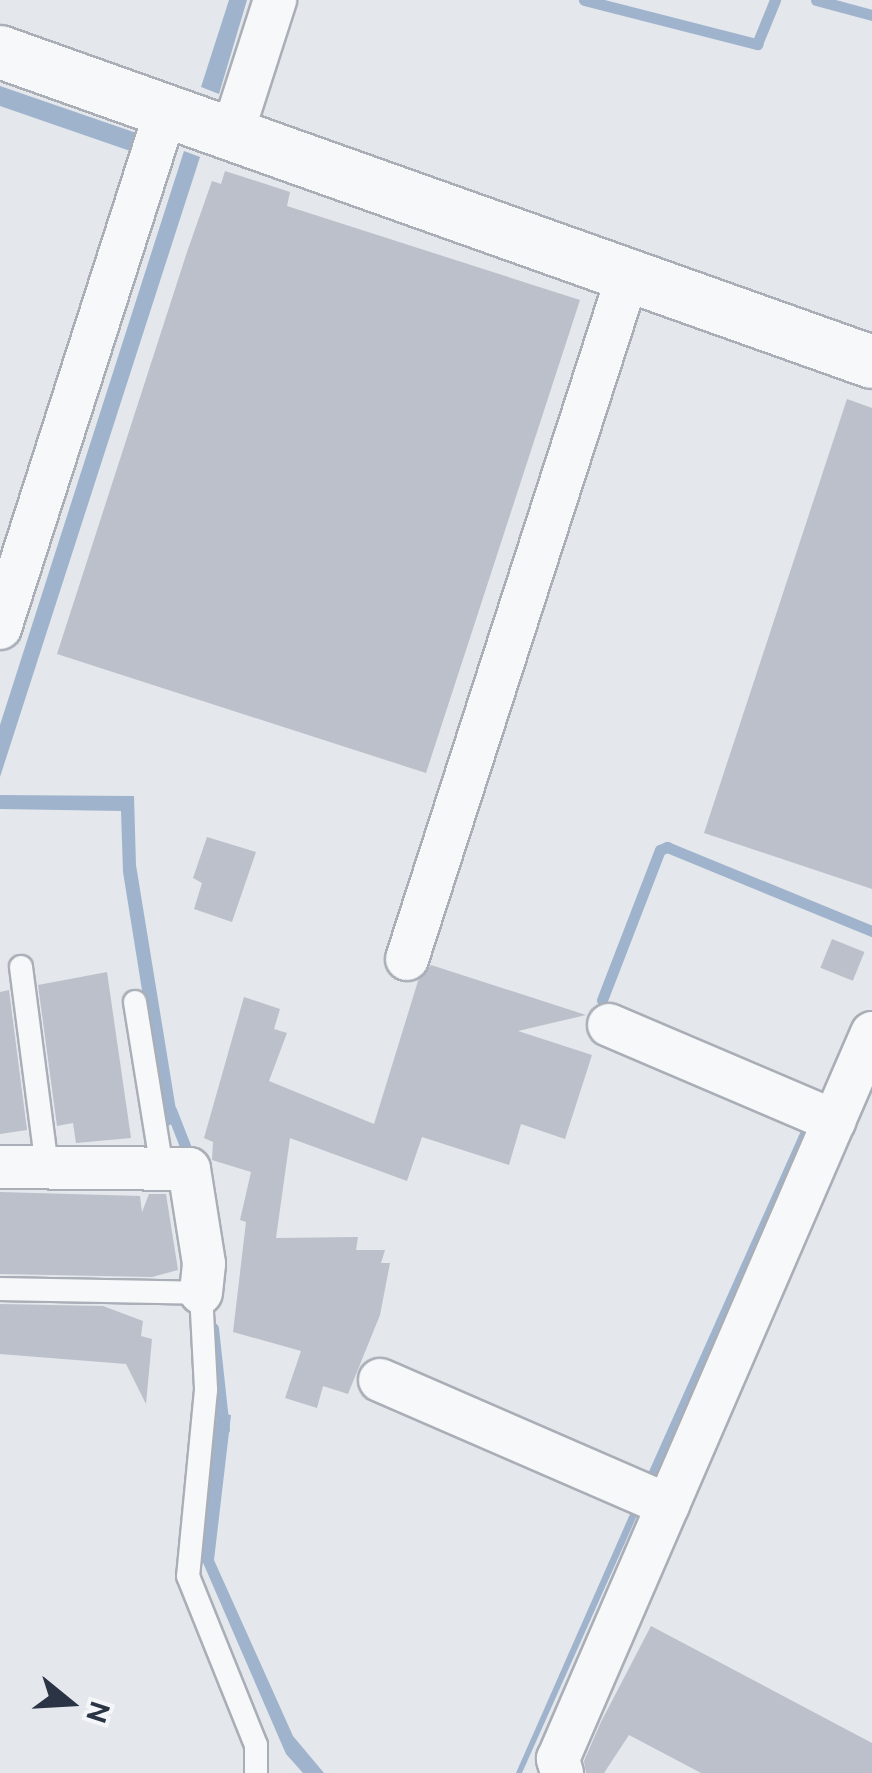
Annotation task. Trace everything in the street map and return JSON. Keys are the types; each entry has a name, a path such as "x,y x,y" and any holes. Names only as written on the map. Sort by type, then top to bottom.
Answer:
{"street":[{"path":"232,134 275,0"},
{"path":"0,52 872,362"},
{"path":"0,628 166,111"},
{"path":"407,959 628,275"},
{"path":"609,1025 834,1122"},
{"path":"562,1773 558,1758 872,1034"},
{"path":"0,1166 189,1169 204,1264 200,1293"},
{"path":"380,1380 668,1505"}],"lane":[{"path":"21,967 47,1167"},
{"path":"135,1002 162,1168"},
{"path":"0,1289 200,1293 206,1390 188,1576 256,1745 256,1773"}],"water":[{"path":"229,0 247,0 219,94 201,87"},
{"path":"0,86 137,133 131,151 0,106"},
{"path":"184,151 200,157 0,777 0,725"},
{"path":"0,795 134,796 136,865 178,1122 164,1127 123,872 121,811 0,809"},
{"path":"804,1124 809,1126 652,1485 647,1476"},
{"path":"217,1413 231,1415 214,1560 293,1736 324,1773 303,1773 286,1754 201,1558"},
{"path":"634,1505 640,1509 522,1773 516,1773"}],"building":[{"path":"225,171 290,192 287,206 580,300 426,773 57,654 187,252 212,181 221,184"},
{"path":"847,399 872,408 872,889 704,833"},
{"path":"207,837 256,852 232,922 194,909 202,883 193,878"},
{"path":"832,939 864,952 853,981 820,968"},
{"path":"431,965 586,1015 518,1031 592,1055 565,1139 521,1124 509,1165 422,1137 407,1181 290,1138 276,1238 358,1237 356,1250 385,1250 381,1263 390,1263 380,1315 348,1394 323,1386 317,1408 285,1398 301,1351 233,1332 246,1222 240,1220 251,1172 212,1160 213,1142 204,1138 244,997 280,1009 274,1029 287,1033 269,1081 374,1124 418,981"},
{"path":"107,972 131,1138 76,1143 73,1123 57,1126 38,985"},
{"path":"9,990 27,1130 0,1134 0,992"},
{"path":"0,1192 140,1196 142,1212 149,1194 166,1194 178,1270 152,1277 0,1274"},
{"path":"0,1304 103,1306 143,1321 141,1336 152,1339 146,1404 126,1364 0,1354"},
{"path":"651,1626 872,1743 872,1773 701,1773 629,1735 604,1773 586,1773 584,1761 601,1722"}],"waterway":[{"path":"584,0 757,44 775,0"},
{"path":"816,0 872,15"},
{"path":"602,1000 660,850 667,847 872,931"},
{"path":"171,1110 191,1161"},
{"path":"213,1328 224,1429"}]}
